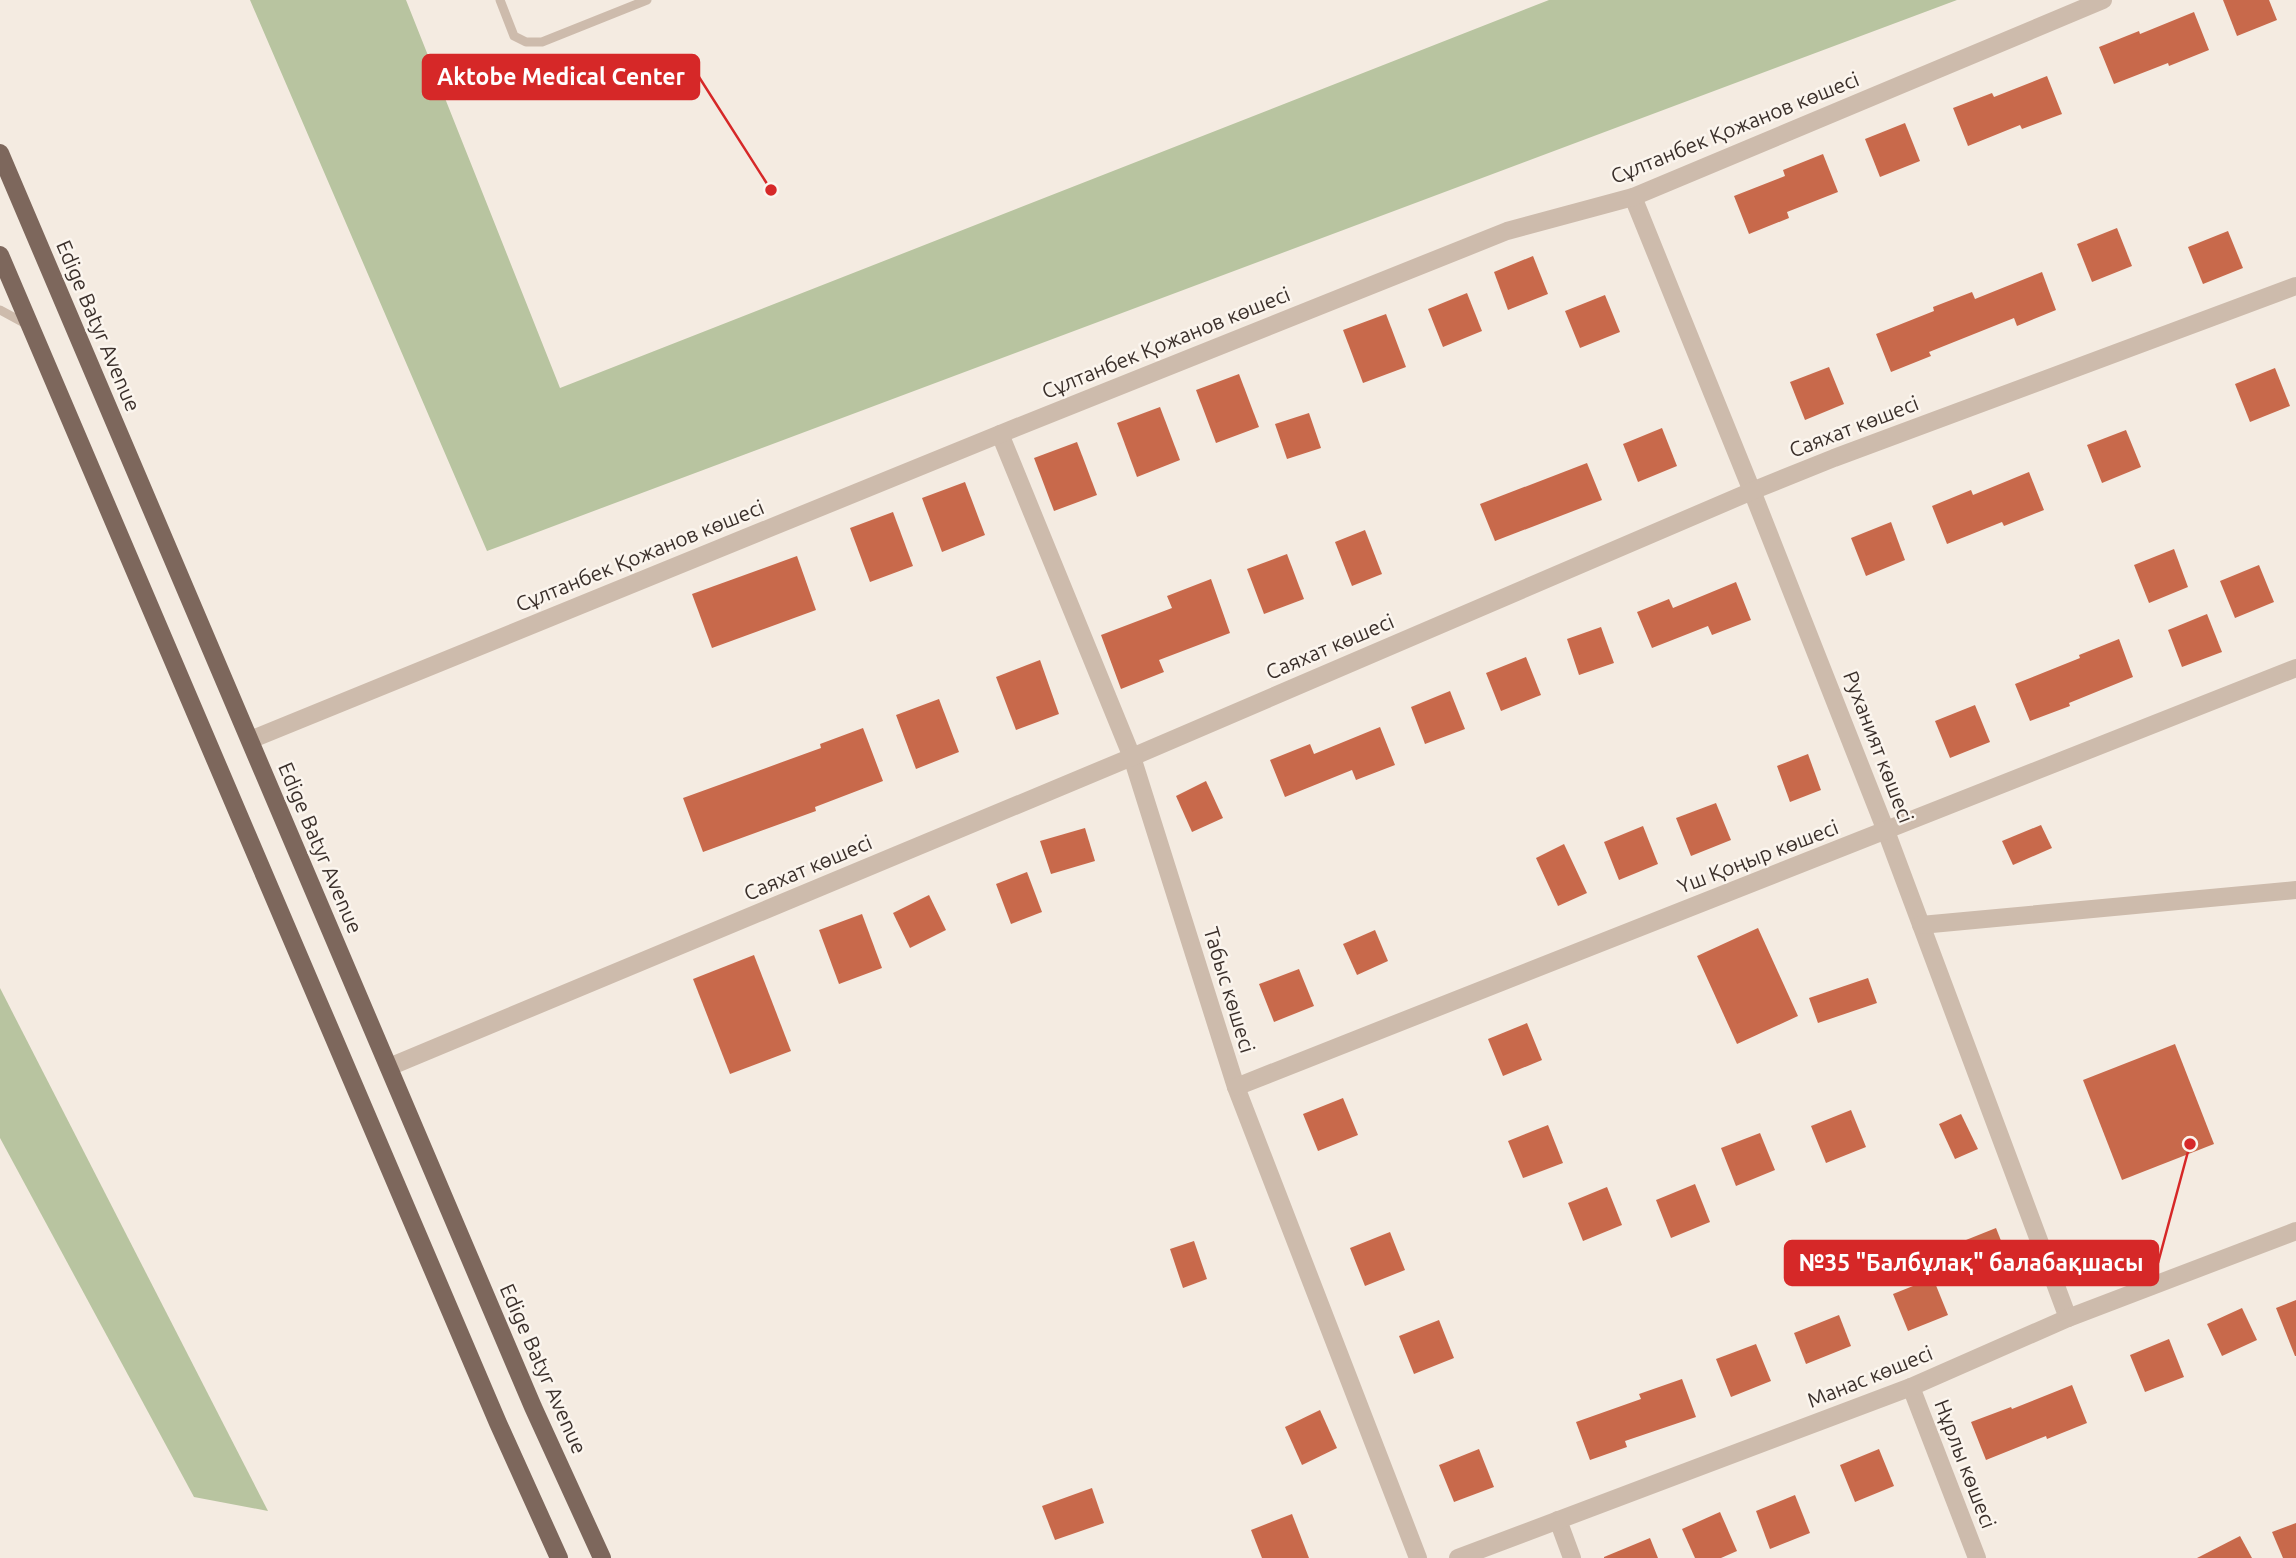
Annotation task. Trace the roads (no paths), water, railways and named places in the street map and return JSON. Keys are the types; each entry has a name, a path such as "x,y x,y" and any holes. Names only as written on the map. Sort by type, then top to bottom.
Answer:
{"main road":[{"name":"Edige Batyr Avenue","path":"0,153 533,1407 602,1558"},
{"path":"0,255 498,1423 559,1558"}],"street":[{"name":"Сұлтанбек Қожанов көшесі","path":"250,740 1000,434 1507,231 1633,197 2103,0"},
{"name":"Руханият көшесі","path":"1633,197 1886,831 2068,1318"},
{"name":"Саяхат көшесі","path":"389,1067 1132,757 1752,491 2296,286"},
{"name":"Табыс көшесі","path":"1000,434 1132,757 1236,1087 1418,1558"},
{"name":"Үш Қоңыр көшесі","path":"1236,1087 2296,668"},
{"path":"1921,925 2296,890"},
{"name":"Манас көшесі","path":"1458,1558 1911,1387 2068,1318 2296,1231"},
{"name":"Нұрлы көшесі","path":"1911,1387 1977,1558"},
{"path":"1558,1520 1572,1558"}],"lane":[{"path":"500,0 514,36 526,42 542,41 647,0"},
{"path":"0,310 30,326"}],"place":[{"name":"Aktobe Medical Center","path":"771,190"},
{"name":"№35 \"Балбұлақ\" балабақшасы","path":"2190,1144"}]}
